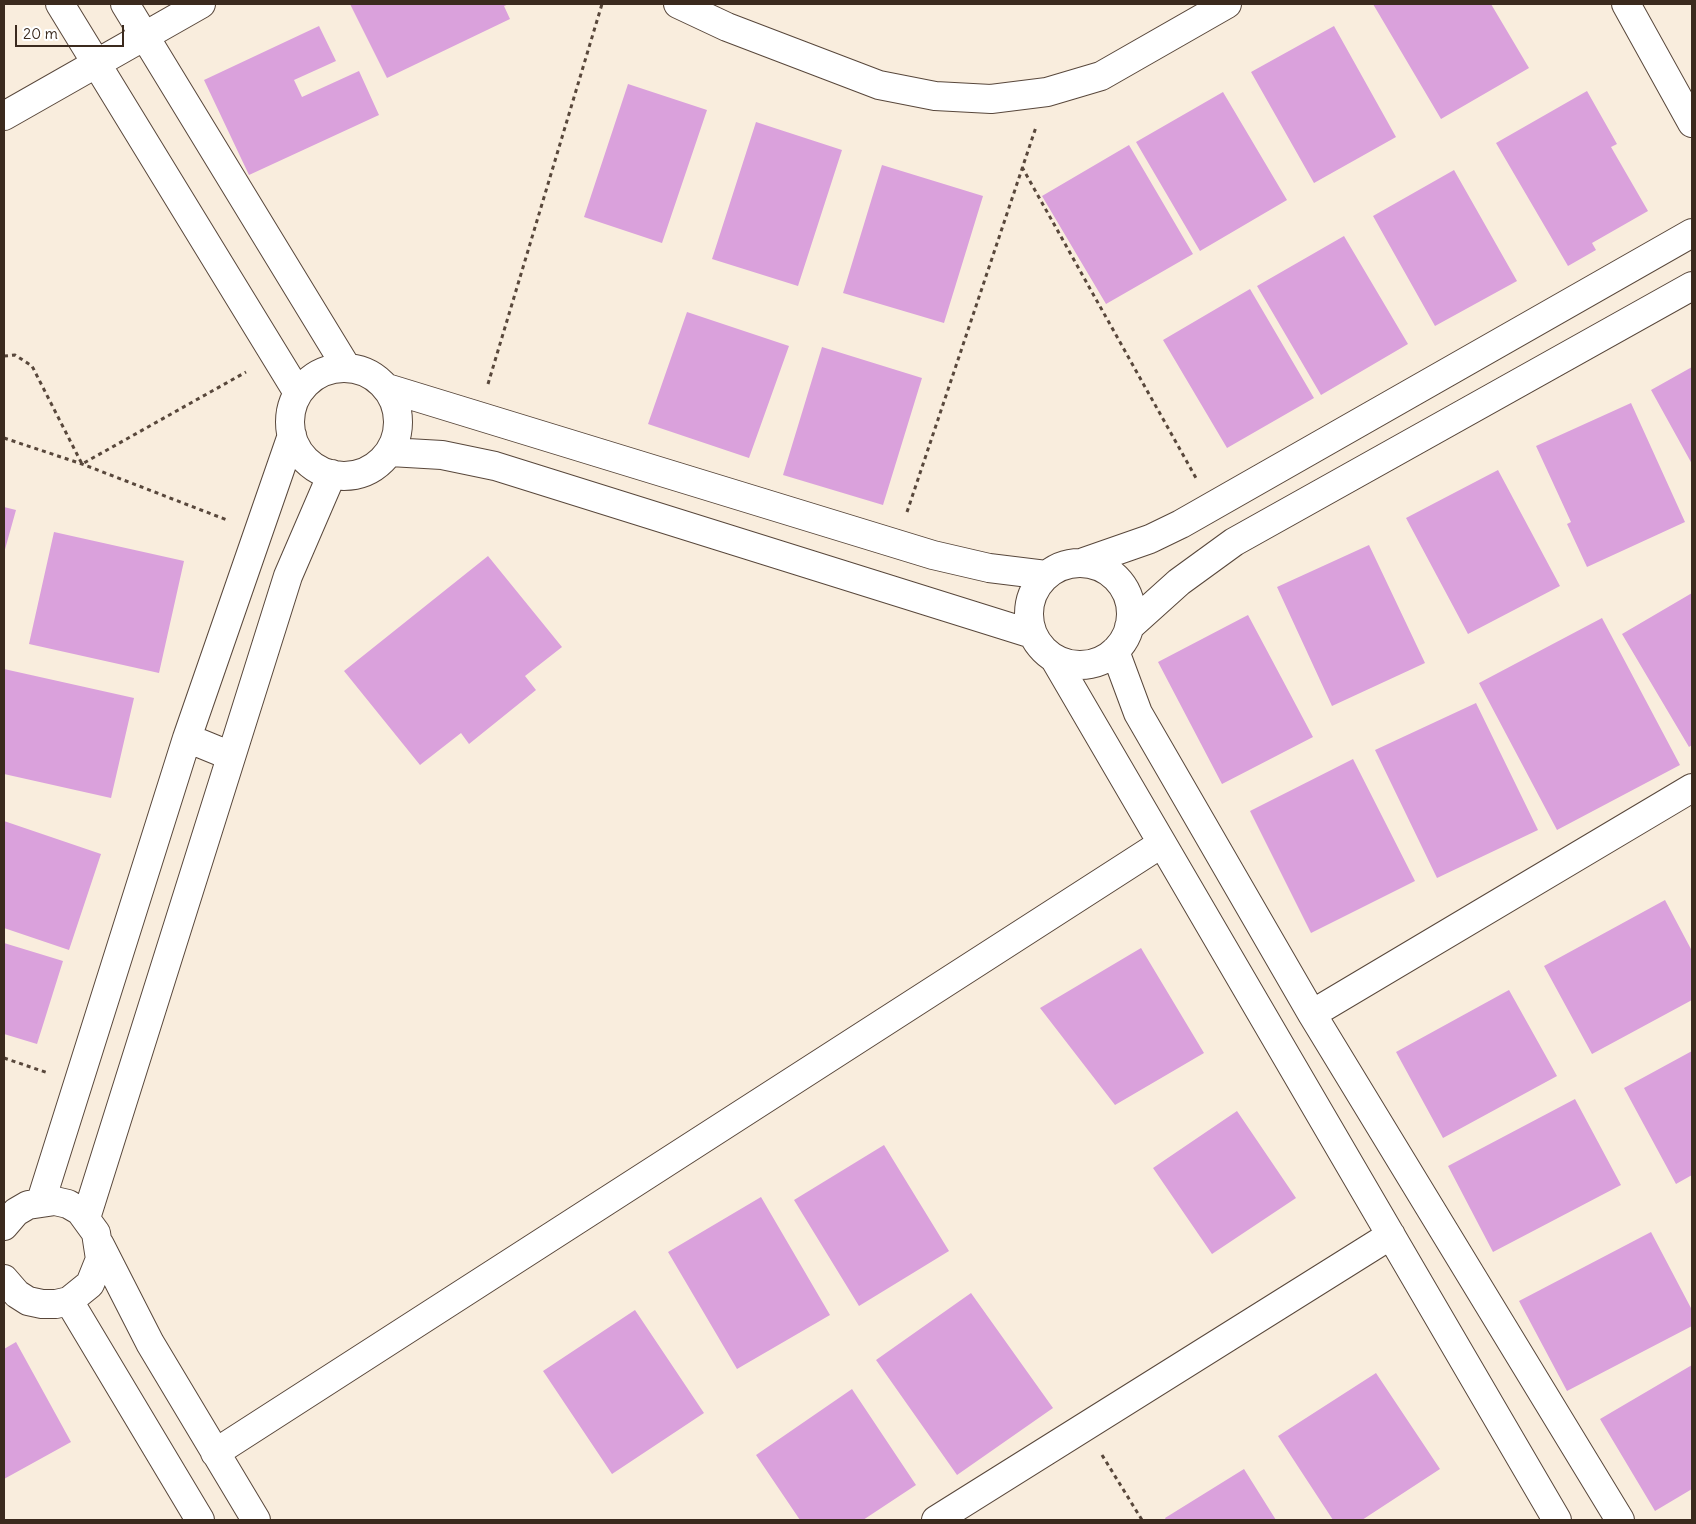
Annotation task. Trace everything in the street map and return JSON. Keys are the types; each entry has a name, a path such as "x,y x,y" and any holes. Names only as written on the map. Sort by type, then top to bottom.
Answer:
{"street":[{"path":"60,4 298,393"},
{"path":"125,4 346,368"},
{"path":"4,116 201,4"},
{"path":"678,4 727,27 880,85 935,96 991,99 1047,92 1101,76 1227,4"},
{"path":"1626,4 1692,123"},
{"path":"1084,562 1112,573 1122,584 1129,598 1131,613 1129,627 1124,641 1115,651 1101,660 1086,665 1069,664 1054,658 1041,648 1032,634 1028,618 1029,602 1036,587 1046,575 1057,567 1084,562 1150,539 1212,507 1692,233"},
{"path":"1129,627 1179,582 1234,542 1692,286"},
{"path":"346,368 362,371 375,378 387,388 395,403 399,419 397,436 390,452 378,464 364,472 348,476 332,474 318,469 306,460 297,448 292,435 290,420 298,393 311,379 328,370 346,368"},
{"path":"387,388 960,562 1046,575"},
{"path":"41,1201 186,738 292,435"},
{"path":"390,452 442,455 495,466 1032,634"},
{"path":"86,1218 288,576 332,474"},
{"path":"1115,651 1138,713 1312,1014 1620,1520"},
{"path":"1054,658 1557,1520"},
{"path":"186,738 231,756"},
{"path":"1312,1014 1691,791"},
{"path":"215,1453 1161,844"},
{"path":"4,1226 16,1212 28,1205 41,1201 55,1201 68,1204 86,1218 96,1233 100,1245 150,1343 256,1520"},
{"path":"936,1520 1390,1235"},
{"path":"8,1290 42,1304 69,1301 90,1284 100,1259 100,1245"},
{"path":"69,1301 200,1520"}],"path":[{"path":"478,416 602,4"},
{"path":"897,544 1047,92"},
{"path":"1022,167 1212,507"},
{"path":"4,356 15,355 32,366 82,464"},
{"path":"82,464 275,355"},
{"path":"4,438 82,464 258,532"},
{"path":"4,1058 78,1082"},
{"path":"1084,1427 1142,1520"}],"building":[{"path":"350,4 509,4 504,6 510,19 387,78"},
{"path":"1373,4 1491,4 1529,68 1441,119"},
{"path":"319,26 336,61 294,80 302,97 359,71 379,115 249,175 204,80"},
{"path":"1334,26 1396,137 1314,183 1251,72"},
{"path":"628,84 707,110 662,243 584,217"},
{"path":"1587,91 1617,144 1611,147 1648,211 1592,243 1596,250 1568,266 1496,143"},
{"path":"1223,92 1287,200 1200,251 1136,142"},
{"path":"756,122 842,150 798,286 712,259"},
{"path":"1129,145 1193,254 1106,304 1042,196"},
{"path":"882,165 983,196 944,323 843,293"},
{"path":"1454,170 1517,281 1435,326 1373,216"},
{"path":"1344,236 1408,344 1321,395 1257,286"},
{"path":"1250,289 1314,398 1227,448 1163,340"},
{"path":"687,312 789,346 749,458 648,424"},
{"path":"822,347 922,378 883,505 783,475"},
{"path":"1692,367 1692,464 1651,390"},
{"path":"1631,403 1685,522 1587,567 1567,524 1571,522 1536,446"},
{"path":"1498,470 1560,586 1468,634 1406,518"},
{"path":"4,507 16,510 4,553"},
{"path":"54,532 184,561 159,673 29,644"},
{"path":"1369,545 1425,663 1332,706 1277,587"},
{"path":"488,556 562,647 525,676 536,690 469,744 461,733 420,765 344,671"},
{"path":"1692,593 1692,745 1689,747 1622,634"},
{"path":"1248,615 1313,737 1222,784 1158,662"},
{"path":"1602,618 1680,765 1557,830 1479,683"},
{"path":"4,669 134,698 111,798 4,774"},
{"path":"1476,703 1538,830 1437,878 1375,750"},
{"path":"1353,759 1415,881 1311,933 1250,811"},
{"path":"4,821 101,854 69,950 4,928"},
{"path":"1665,900 1692,951 1692,1000 1592,1054 1544,966"},
{"path":"4,943 63,961 37,1044 4,1034"},
{"path":"1141,948 1204,1053 1115,1105 1040,1008"},
{"path":"1509,990 1557,1076 1443,1138 1396,1052"},
{"path":"1692,1051 1692,1175 1676,1184 1624,1088"},
{"path":"1575,1099 1621,1185 1493,1252 1448,1166"},
{"path":"1237,1111 1296,1198 1212,1254 1153,1168"},
{"path":"884,1145 949,1251 859,1306 794,1200"},
{"path":"761,1197 830,1315 737,1369 668,1252"},
{"path":"1651,1232 1692,1310 1692,1326 1567,1391 1519,1301"},
{"path":"971,1293 1053,1408 957,1475 876,1360"},
{"path":"635,1310 704,1413 612,1474 543,1371"},
{"path":"16,1342 71,1442 4,1479 4,1349"},
{"path":"1692,1365 1692,1489 1655,1511 1600,1419"},
{"path":"1376,1373 1440,1469 1362,1520 1333,1520 1278,1436"},
{"path":"852,1389 916,1485 863,1520 800,1520 756,1455"},
{"path":"1244,1469 1276,1520 1166,1520 1165,1518"}]}
